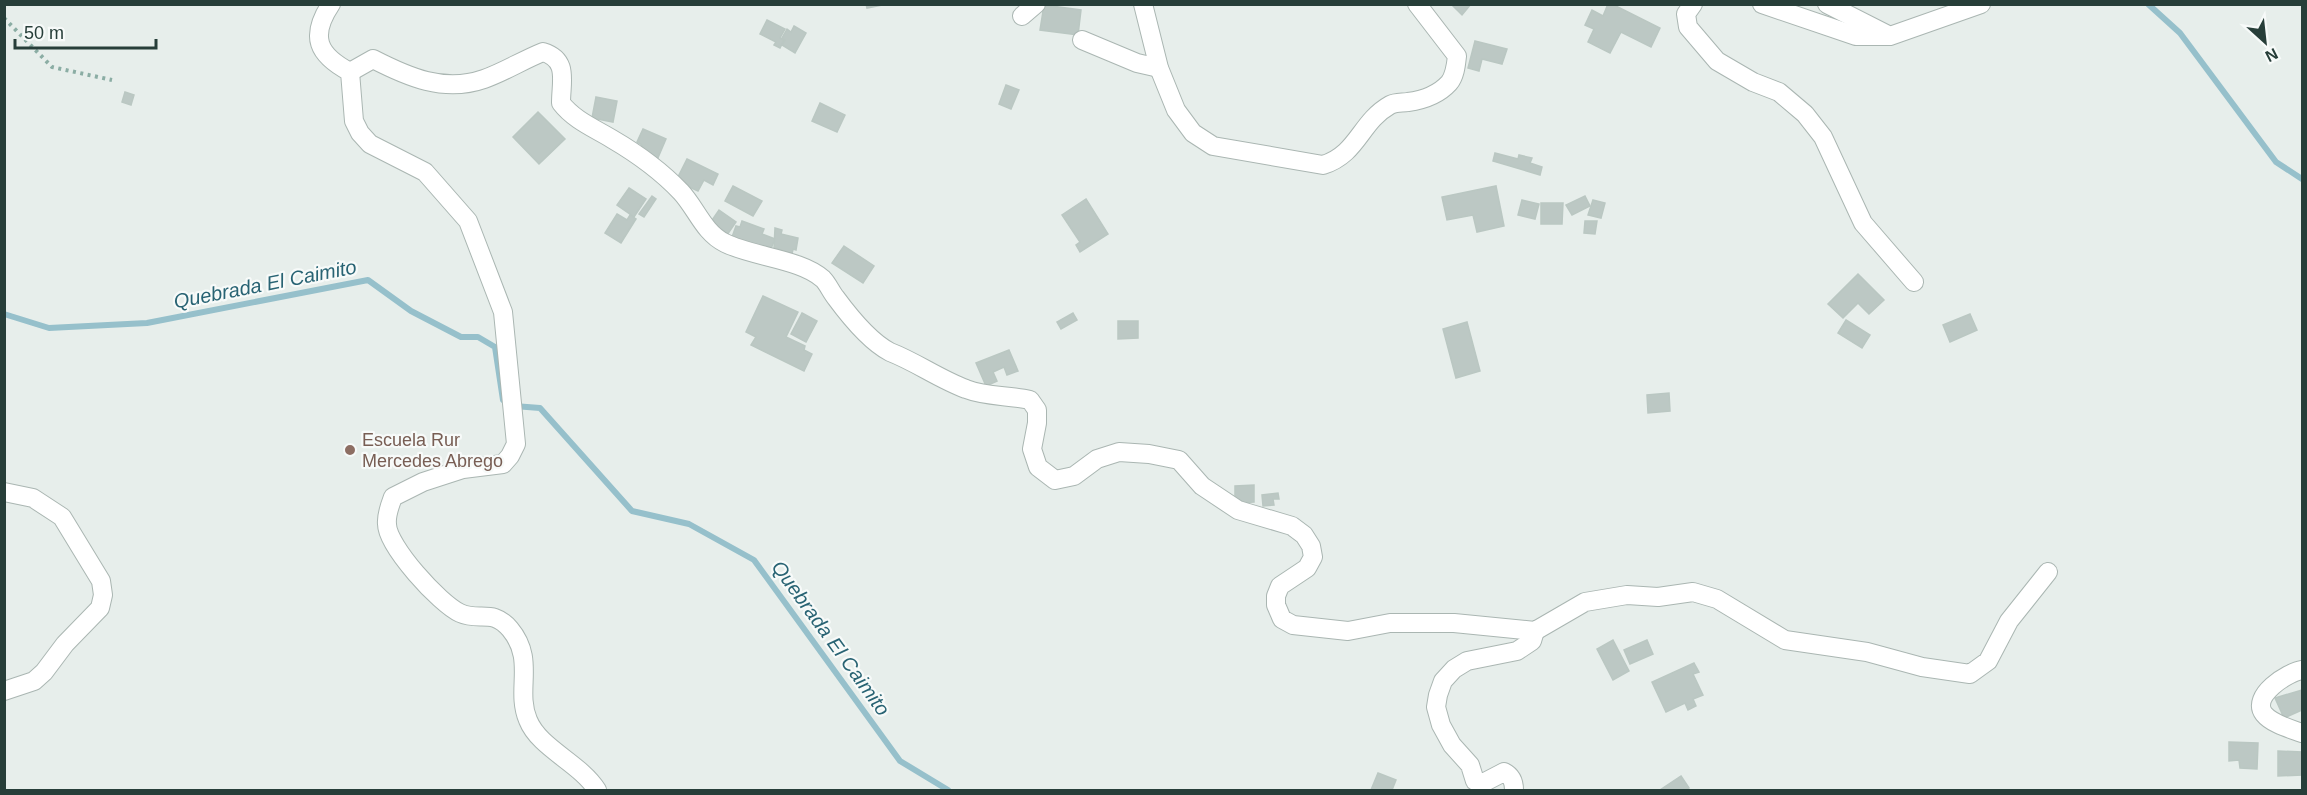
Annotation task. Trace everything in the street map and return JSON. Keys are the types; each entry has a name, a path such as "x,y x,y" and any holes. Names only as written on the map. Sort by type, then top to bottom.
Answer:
{"street":[{"path":"332,4 326,12 318,34 318,44 329,59 350,72"},
{"path":"1143,4 1159,68 1176,110 1193,133 1213,146 1323,165 1346,155 1371,119 1392,104 1431,97 1450,82 1457,56 1417,4"},
{"path":"1693,4 1686,14 1688,27 1717,61 1753,82 1779,92 1811,122 1823,137 1863,223 1914,282"},
{"path":"1762,4 1856,36 1890,36 1981,4"},
{"path":"1827,4 1890,36"},
{"path":"1082,40 1137,63 1159,68"},
{"path":"350,72 373,58 405,75 431,84 468,83 484,79 543,52 550,54 559,60 563,70 561,103 571,115 629,149 671,183 682,193 712,233 723,242 745,251 810,270 824,280 853,319 881,347 890,352 965,389 982,394 1014,396 1030,400 1037,410 1032,449 1038,467 1055,480 1074,476 1097,459 1119,452 1149,454 1179,460 1202,486 1238,510 1283,523 1304,535 1311,546 1313,557 1307,568 1280,586 1276,596 1276,605 1282,619 1293,625 1348,632 1390,623 1454,623 1535,632 1585,602 1627,595 1658,597 1693,592 1717,598 1785,640 1867,652 1922,666 1971,674 1988,661 2009,621 2048,572"},
{"path":"350,72 354,121 360,133 370,144 425,172 468,221 503,312 516,444 503,464 463,469 423,482 393,497 386,525 401,556 452,609 464,615 496,617 510,629 524,654 525,712 529,723 536,735 589,777 597,790"},
{"path":"4,492 33,498 62,517 101,581 103,595 100,608 65,644 44,672 34,681 4,691"},
{"path":"1514,790 1509,774 1504,772 1481,784 1475,781 1470,765 1452,745 1441,725 1436,707 1443,681 1454,669 1467,661 1517,651 1532,641 1535,632"},
{"path":"2302,670 2285,676 2270,687 2261,705 2263,713 2270,719 2302,733"}],"path":[{"path":"4,18 52,68 112,80"}],"building":[{"path":"866,4 887,4 867,8"},
{"path":"1451,4 1471,4 1462,15"},
{"path":"1608,4 1660,28 1651,47 1621,32 1610,53 1588,42 1594,29 1585,25 1592,10 1603,16"},
{"path":"1044,5 1081,10 1078,35 1040,30"},
{"path":"767,20 785,29 780,38 784,40 780,48 774,45 776,42 760,34"},
{"path":"794,26 806,33 795,53 782,45 785,40 782,38 787,29 791,32"},
{"path":"1475,41 1507,49 1502,64 1482,59 1479,71 1468,68"},
{"path":"1006,85 1019,90 1011,109 999,104"},
{"path":"125,92 134,95 131,105 122,102"},
{"path":"596,97 617,101 613,122 592,118"},
{"path":"820,103 845,115 837,132 812,121"},
{"path":"538,112 565,139 539,164 513,137"},
{"path":"643,129 666,139 657,160 639,152 642,145 637,142"},
{"path":"1495,153 1518,159 1519,155 1532,158 1530,163 1542,167 1540,175 1493,161"},
{"path":"687,159 718,174 713,185 704,180 698,191 676,181"},
{"path":"733,186 762,201 753,216 725,201"},
{"path":"1496,186 1504,226 1477,232 1473,215 1447,220 1442,197"},
{"path":"629,188 646,199 634,217 617,205"},
{"path":"652,196 656,199 644,217 639,214"},
{"path":"1585,196 1590,206 1572,215 1566,205"},
{"path":"1086,199 1108,234 1080,252 1076,245 1080,242 1062,215"},
{"path":"1522,200 1539,204 1535,219 1518,215"},
{"path":"1593,200 1605,203 1601,218 1588,215"},
{"path":"1541,203 1563,203 1562,224 1541,224"},
{"path":"719,210 736,222 725,238 708,226"},
{"path":"617,214 627,220 630,215 636,219 621,243 605,233"},
{"path":"742,221 764,229 762,234 775,239 771,249 731,240 736,226 740,227"},
{"path":"1585,221 1597,221 1595,234 1584,233"},
{"path":"775,228 782,230 781,234 798,238 796,250 793,249 792,254 774,248"},
{"path":"844,246 874,266 863,283 832,263"},
{"path":"1858,274 1884,300 1869,314 1858,303 1843,318 1828,304"},
{"path":"763,296 798,312 786,337 805,346 804,350 812,354 804,371 751,345 756,337 746,332"},
{"path":"802,313 817,321 806,342 791,334"},
{"path":"1073,313 1077,320 1061,329 1057,322"},
{"path":"1970,314 1977,330 1950,342 1943,325"},
{"path":"1846,320 1870,335 1862,348 1838,333"},
{"path":"1118,321 1138,321 1138,338 1118,339"},
{"path":"1467,322 1480,371 1456,378 1443,329"},
{"path":"1009,350 1018,371 1007,375 1004,367 993,372 997,381 986,386 976,363"},
{"path":"1669,393 1670,411 1648,413 1647,395"},
{"path":"1254,485 1254,502 1235,503 1235,486"},
{"path":"1278,493 1279,499 1273,499 1274,505 1263,506 1262,495"},
{"path":"1613,640 1629,671 1613,680 1597,649"},
{"path":"1647,640 1653,654 1630,664 1624,650"},
{"path":"1694,663 1699,672 1693,674 1703,695 1693,699 1696,706 1688,710 1685,703 1666,712 1652,682"},
{"path":"2302,690 2302,710 2284,718 2275,698"},
{"path":"2229,742 2258,743 2257,769 2240,768 2239,760 2229,761"},
{"path":"2278,751 2302,752 2302,775 2278,776"},
{"path":"1378,773 1396,780 1392,790 1371,790"},
{"path":"1681,776 1689,788 1660,790"}],"waterway":[{"path":"2148,4 2180,33 2276,162 2302,179"},
{"name":"Quebrada El Caimito","path":"4,314 49,328 147,323 368,280 411,311 461,337 478,337 495,347 505,401"},
{"name":"Quebrada El Caimito","path":"514,406 540,408 632,511 689,524 754,560 900,761 948,790"}],"place":[{"name":"Escuela Rur Mercedes Abrego","path":"350,450"}]}
